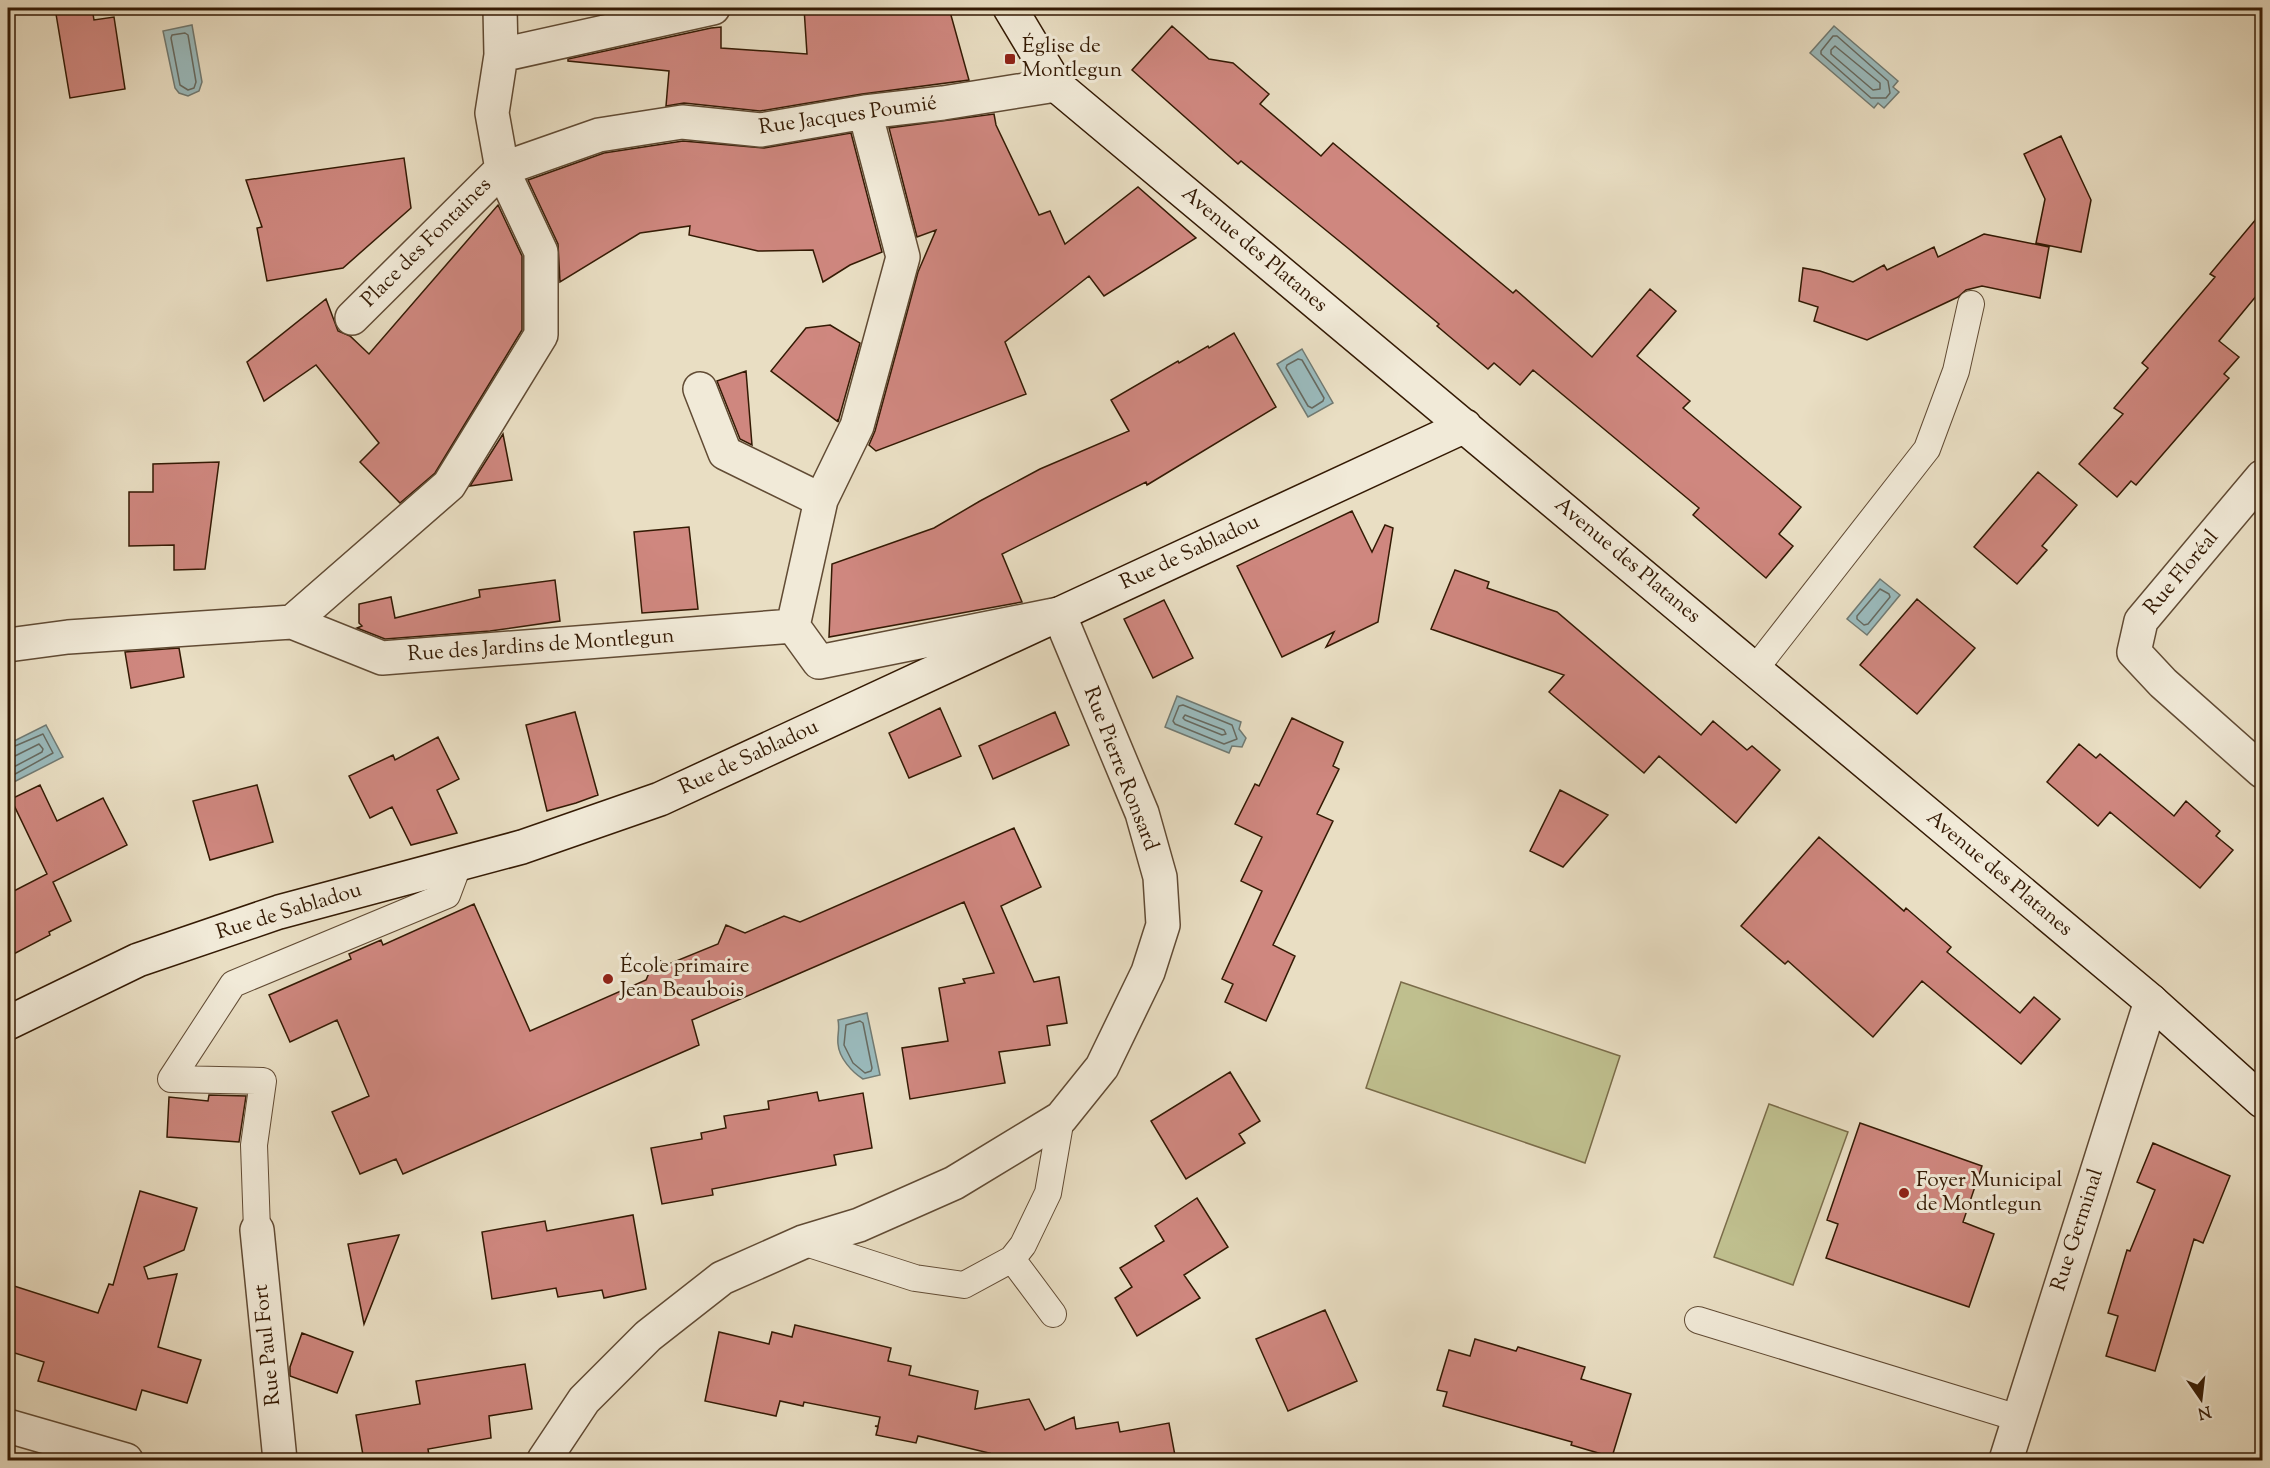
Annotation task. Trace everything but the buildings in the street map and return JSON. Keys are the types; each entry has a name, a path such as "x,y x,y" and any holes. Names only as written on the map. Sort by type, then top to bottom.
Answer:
{"street":[{"path":"292,622 449,485 541,335 541,252 502,169 492,113 501,55 500,8"},
{"path":"501,55 713,8"},
{"name":"Avenue des Platanes","path":"1010,8 1056,85 2151,1000 2262,1101"},
{"name":"Rue Jacques Poumié","path":"502,169 598,135 682,122 761,130 865,112 943,103 1056,85"},
{"path":"865,112 903,257 857,426 821,500 793,626 819,662 1059,614"},
{"name":"Place des Fontaines","path":"352,318 502,169"},
{"path":"700,389 725,453 821,500"},
{"name":"Rue de Sabladou","path":"8,1023 138,960 279,912 522,847 660,799 1465,426"},
{"name":"Rue Floréal","path":"2262,477 2141,621 2134,652 2163,683 2262,771"},
{"name":"Rue Pierre Ronsard","path":"544,1461 584,1401 648,1336 722,1278 803,1242 859,1225 954,1183 1061,1118 1102,1067 1148,972 1163,925 1160,877 1142,813 1059,614"},
{"name":"Rue des Jardins de Montlegun","path":"8,645 68,637 292,622 382,658 793,626"},
{"name":"Rue Germinal","path":"2006,1461 2151,1000"},
{"name":"Rue Paul Fort","path":"257,1230 280,1461"},
{"path":"8,1426 126,1461"}],"lane":[{"path":"1755,669 1927,449 1956,371 1971,304"},
{"path":"257,1230 254,1145 263,1081 171,1079 233,984 447,895 459,863"},
{"name":"Rue Pierre Ronsard","path":"803,1242 915,1278 964,1285 1012,1259 1023,1245 1048,1193 1061,1118"},
{"path":"1012,1259 1053,1314"},
{"path":"1698,1320 2018,1418"}],"green space":[{"path":"1401,982 1620,1056 1585,1163 1366,1088"},
{"path":"1769,1104 1848,1132 1793,1285 1714,1257"}],"water":[{"path":"192,25 202,82 199,91 188,96 179,93 175,88 163,31"},
{"path":"1834,26 1898,81 1893,87 1899,92 1884,108 1878,103 1874,108 1810,53"},
{"path":"1302,349 1333,403 1308,417 1277,364"},
{"path":"1880,579 1900,595 1867,635 1847,619"},
{"path":"1177,696 1241,722 1239,729 1246,738 1242,747 1232,746 1229,753 1165,727"},
{"path":"46,725 63,757 8,785 8,744"},
{"path":"867,1013 880,1075 863,1079 843,1059 838,1044 838,1020"}],"place":[{"name":"Église de Montlegun","path":"1010,59"},
{"name":"École primaire Jean Beaubois","path":"608,979"},
{"name":"Foyer Municipal de Montlegun","path":"1904,1193"}]}
